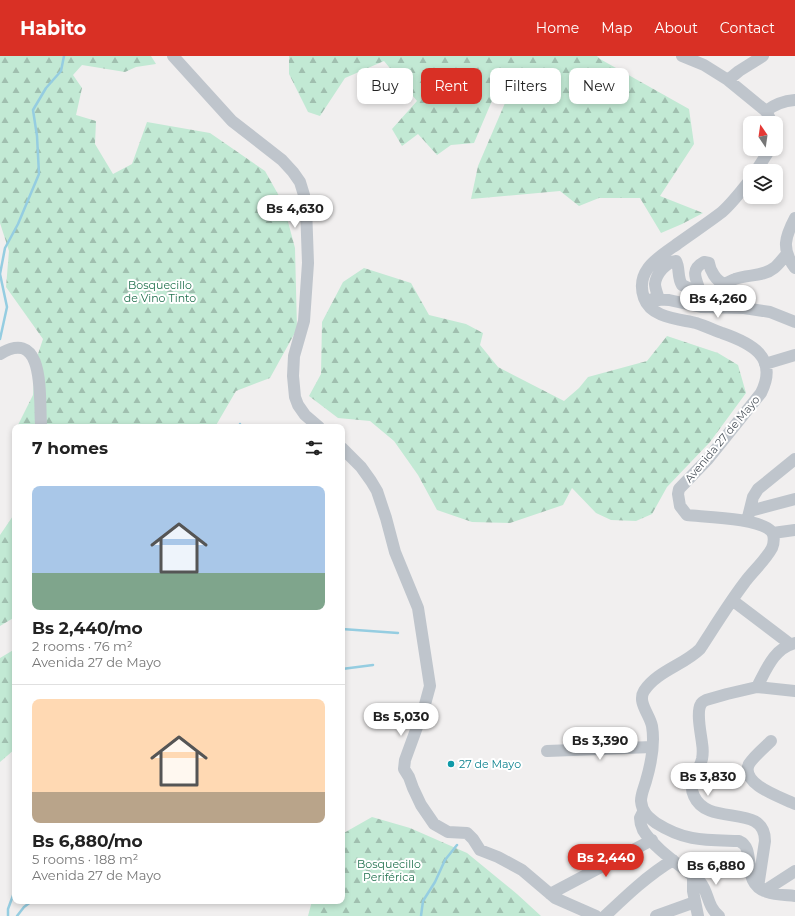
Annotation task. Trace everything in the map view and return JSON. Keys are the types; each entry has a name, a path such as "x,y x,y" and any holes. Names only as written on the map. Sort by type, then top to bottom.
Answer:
{"street":[{"path":"174,56 232,121 282,160 300,182 306,207 308,262 304,321 294,356 293,376 295,397 298,405 305,415 316,424"},
{"path":"682,56 704,65 728,80 766,111 768,116"},
{"path":"728,80 739,71 763,56"},
{"path":"766,111 780,102 795,100"},
{"path":"743,188 724,210 655,259 643,278 642,290 645,299 656,313 698,324 731,336 751,346 761,355 765,364 795,355"},
{"path":"795,218 791,238 785,244 787,254 795,268"},
{"path":"659,300 655,283 667,264 672,261 676,261 678,265 678,276 682,285 695,291 699,288 695,276 696,270 698,265 704,262 709,264 712,273 719,281 728,283 734,279 764,273 774,268 787,254"},
{"path":"645,299 669,300 701,307 744,308 770,312 795,322"},
{"path":"0,354 11,348 19,347 27,350 32,357 39,374 41,424"},
{"name":"Avenida 27 de Mayo","path":"765,364 767,375 766,383 761,393 708,459 679,489 678,494 680,506 687,515 748,516 773,533"},
{"path":"345,451 361,468 377,491 395,552 418,608 430,686 424,708 404,764 404,768 409,776 421,805 434,824 448,832 467,833 480,850 498,857 522,870 550,894 596,916"},
{"path":"748,516 753,498 758,489 795,458"},
{"path":"748,516 795,499"},
{"path":"795,530 773,533 774,540 772,547 732,600 700,649 694,656 660,676 644,692 642,698 643,704 652,725 652,747 646,780 641,797 641,808 643,812 676,834 700,840 739,840 743,842 747,847 751,879 766,892 795,896"},
{"path":"732,600 793,643 780,650 772,660 757,687"},
{"path":"761,889 765,841 765,834 762,828 755,822 745,817 718,814 705,809 698,804 693,795 691,784 702,760 703,753 699,724 701,704 706,700 757,687 795,690"},
{"path":"771,741 749,765 748,773 750,778 757,785 766,791 795,804"},
{"path":"547,751 652,747"},
{"path":"643,812 640,818 642,829 673,860 694,876 701,884 710,906 719,916"},
{"path":"550,894 652,840"},
{"path":"605,916 663,866 673,860"},
{"path":"761,889 795,871"},
{"path":"694,876 693,891 698,916"},
{"path":"656,916 695,902"}],"green space":[{"name":"Bosquecillo de Vino Tinto","path":"0,56 151,56 156,64 136,67 125,72 82,65 73,75 82,88 76,115 96,121 95,144 113,174 132,164 147,122 210,133 265,171 283,203 295,248 297,329 270,378 236,391 217,424 18,424 33,395 35,363 43,339 6,287 9,251 0,223"},
{"path":"289,56 597,56 616,68 569,68 569,104 629,104 629,75 689,109 694,144 660,196 703,213 661,233 640,198 599,198 579,206 560,191 471,199 478,166 505,104 561,104 561,68 490,68 491,104 474,143 451,145 437,155 418,134 402,146 392,129 417,101 413,96 413,68 390,68 384,61 368,68 357,68 357,73 345,78 320,116 308,112 289,74"},
{"path":"364,268 411,283 429,315 466,324 483,333 480,345 498,367 564,401 579,388 588,377 647,361 667,336 718,353 738,365 746,393 710,442 667,487 652,514 636,521 611,520 596,513 572,488 563,505 510,523 472,522 437,510 418,475 394,441 370,421 338,418 309,396 321,374 322,322 343,282"},
{"path":"12,517 12,619 0,626 0,535"},
{"path":"12,651 12,752 0,762 0,658"},
{"name":"Bosquecillo Periférica","path":"372,817 410,828 467,853 541,916 308,916 311,904 345,904 345,832"}],"waterway":[{"path":"0,339 7,307 0,274 5,248 18,224 39,174 37,136 33,110 46,88 61,71 64,56"},
{"path":"345,629 398,633"},
{"path":"345,669 373,665"},
{"path":"421,916 423,901 435,882 445,860 457,845"},
{"path":"8,916 8,909 12,898"},
{"path":"17,916 28,904"}],"place":[{"name":"27 de Mayo","path":"451,764"}]}
